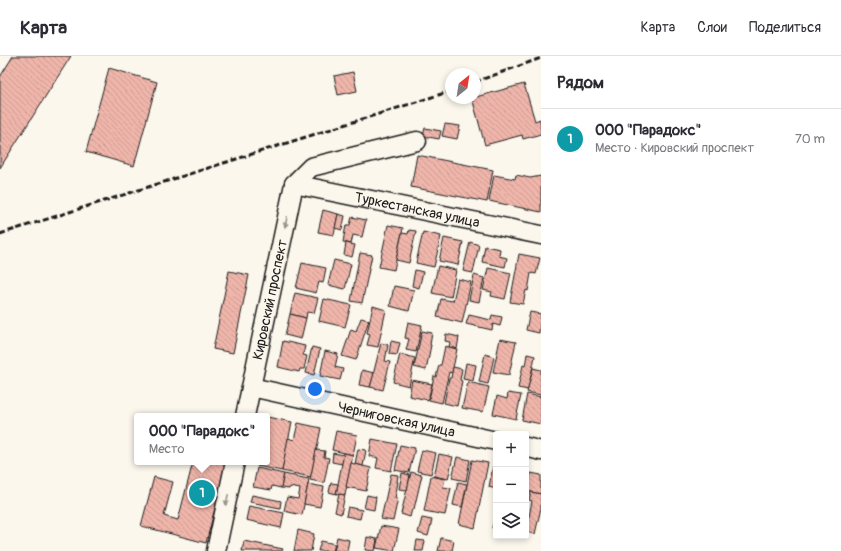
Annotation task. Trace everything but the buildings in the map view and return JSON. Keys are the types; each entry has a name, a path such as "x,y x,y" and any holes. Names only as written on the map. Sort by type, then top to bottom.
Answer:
{"street":[{"path":"294,184 311,167 417,141"},
{"name":"Туркестанская улица","path":"294,184 541,235"},
{"name":"Кировский проспект","path":"246,413 294,184"},
{"name":"Черниговская улица","path":"251,387 493,440"},
{"path":"529,448 541,450"},
{"path":"216,551 234,465"}],"railway":[{"path":"481,80 541,58"},
{"path":"0,234 445,93"}],"place":[{"name":"ООО \"Парадокс\"","path":"202,493"}]}
